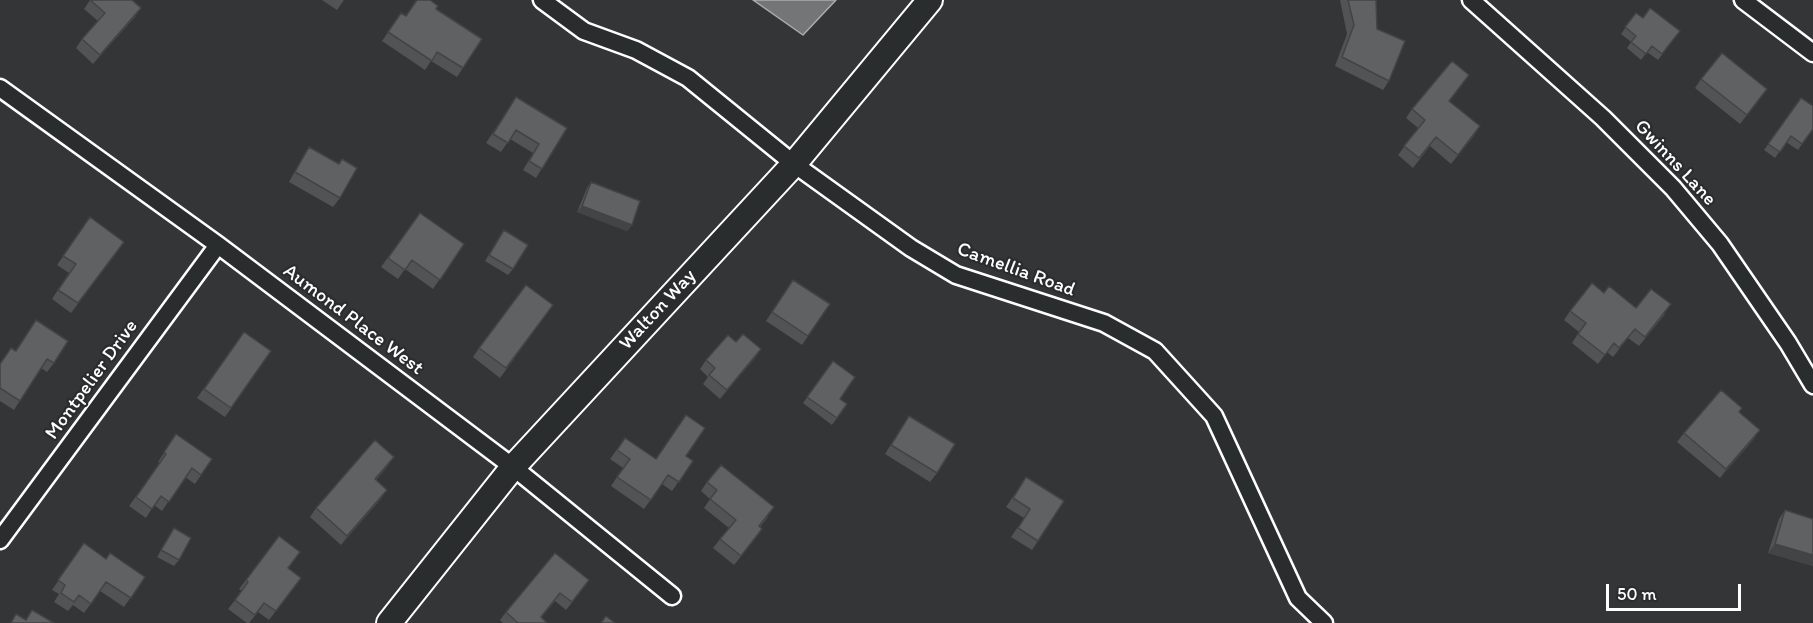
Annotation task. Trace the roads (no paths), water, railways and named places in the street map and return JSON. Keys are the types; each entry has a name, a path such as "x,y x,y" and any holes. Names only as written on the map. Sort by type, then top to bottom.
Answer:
{"main road":[{"name":"Walton Way","path":"389,623 513,467 794,164 930,0"}],"street":[{"name":"Camellia Road","path":"542,0 584,32 636,50 688,78 794,164 911,248 957,274 1104,323 1155,351 1214,416 1298,598 1324,623"},
{"name":"Gwinns Lane","path":"1471,0 1603,118 1673,188 1720,244 1788,343 1813,385"},
{"path":"1743,0 1813,53"},
{"name":"Aumond Place West","path":"0,88 218,245 513,467 672,596"},
{"name":"Montpelier Drive","path":"0,540 218,245"}]}
